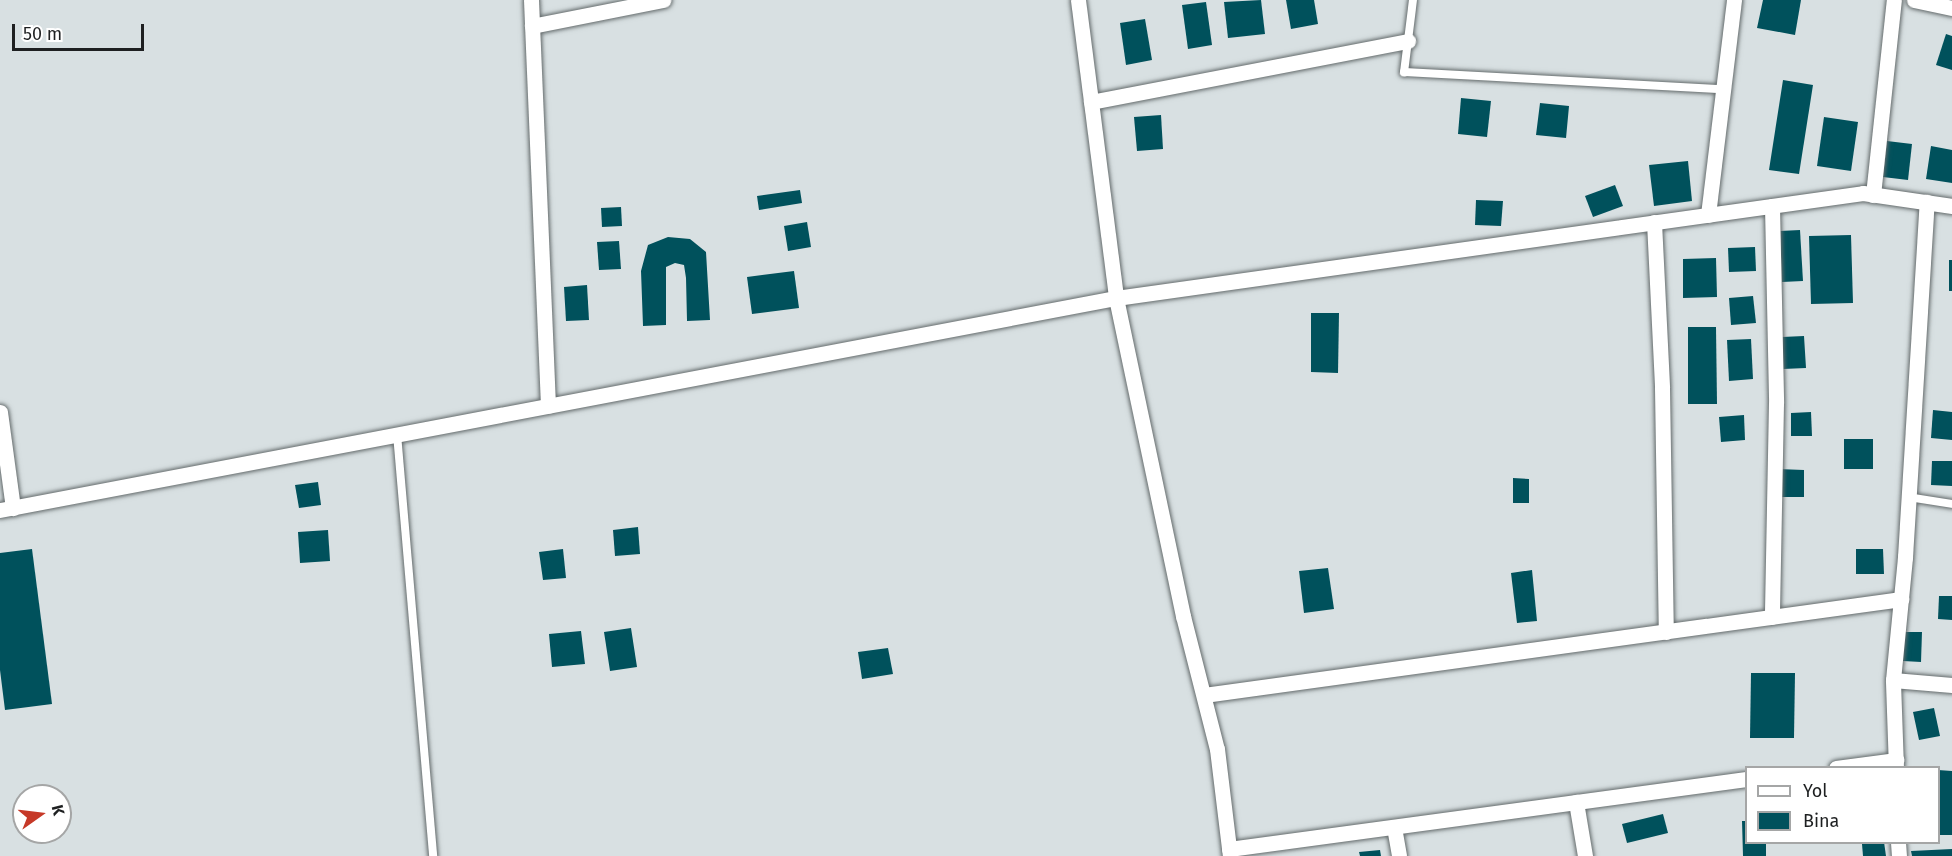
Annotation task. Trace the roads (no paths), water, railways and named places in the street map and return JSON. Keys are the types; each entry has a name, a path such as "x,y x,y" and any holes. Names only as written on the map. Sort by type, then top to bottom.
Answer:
{"street":[{"path":"531,0 548,406"},
{"path":"532,26 663,0"},
{"path":"1078,0 1116,298 1183,615 1217,749 1229,853 1394,827 1745,779"},
{"path":"1707,215 1734,0"},
{"path":"1873,195 1894,0"},
{"path":"1914,0 1952,8"},
{"path":"1091,102 1408,41"},
{"path":"0,412 7,509 1116,298 1772,206 1873,195 1952,206"},
{"path":"1866,766 1896,764 1893,680 1901,599 1927,202"},
{"path":"1772,206 1776,404 1772,617"},
{"path":"1654,222 1662,388 1665,632"},
{"path":"1204,695 1901,599"},
{"path":"1893,680 1952,685"},
{"path":"1576,802 1585,856"},
{"path":"1394,827 1399,856"}],"lane":[{"path":"1413,0 1404,72 1723,90"},
{"path":"397,435 433,856"},
{"path":"1908,497 1952,504"}]}
